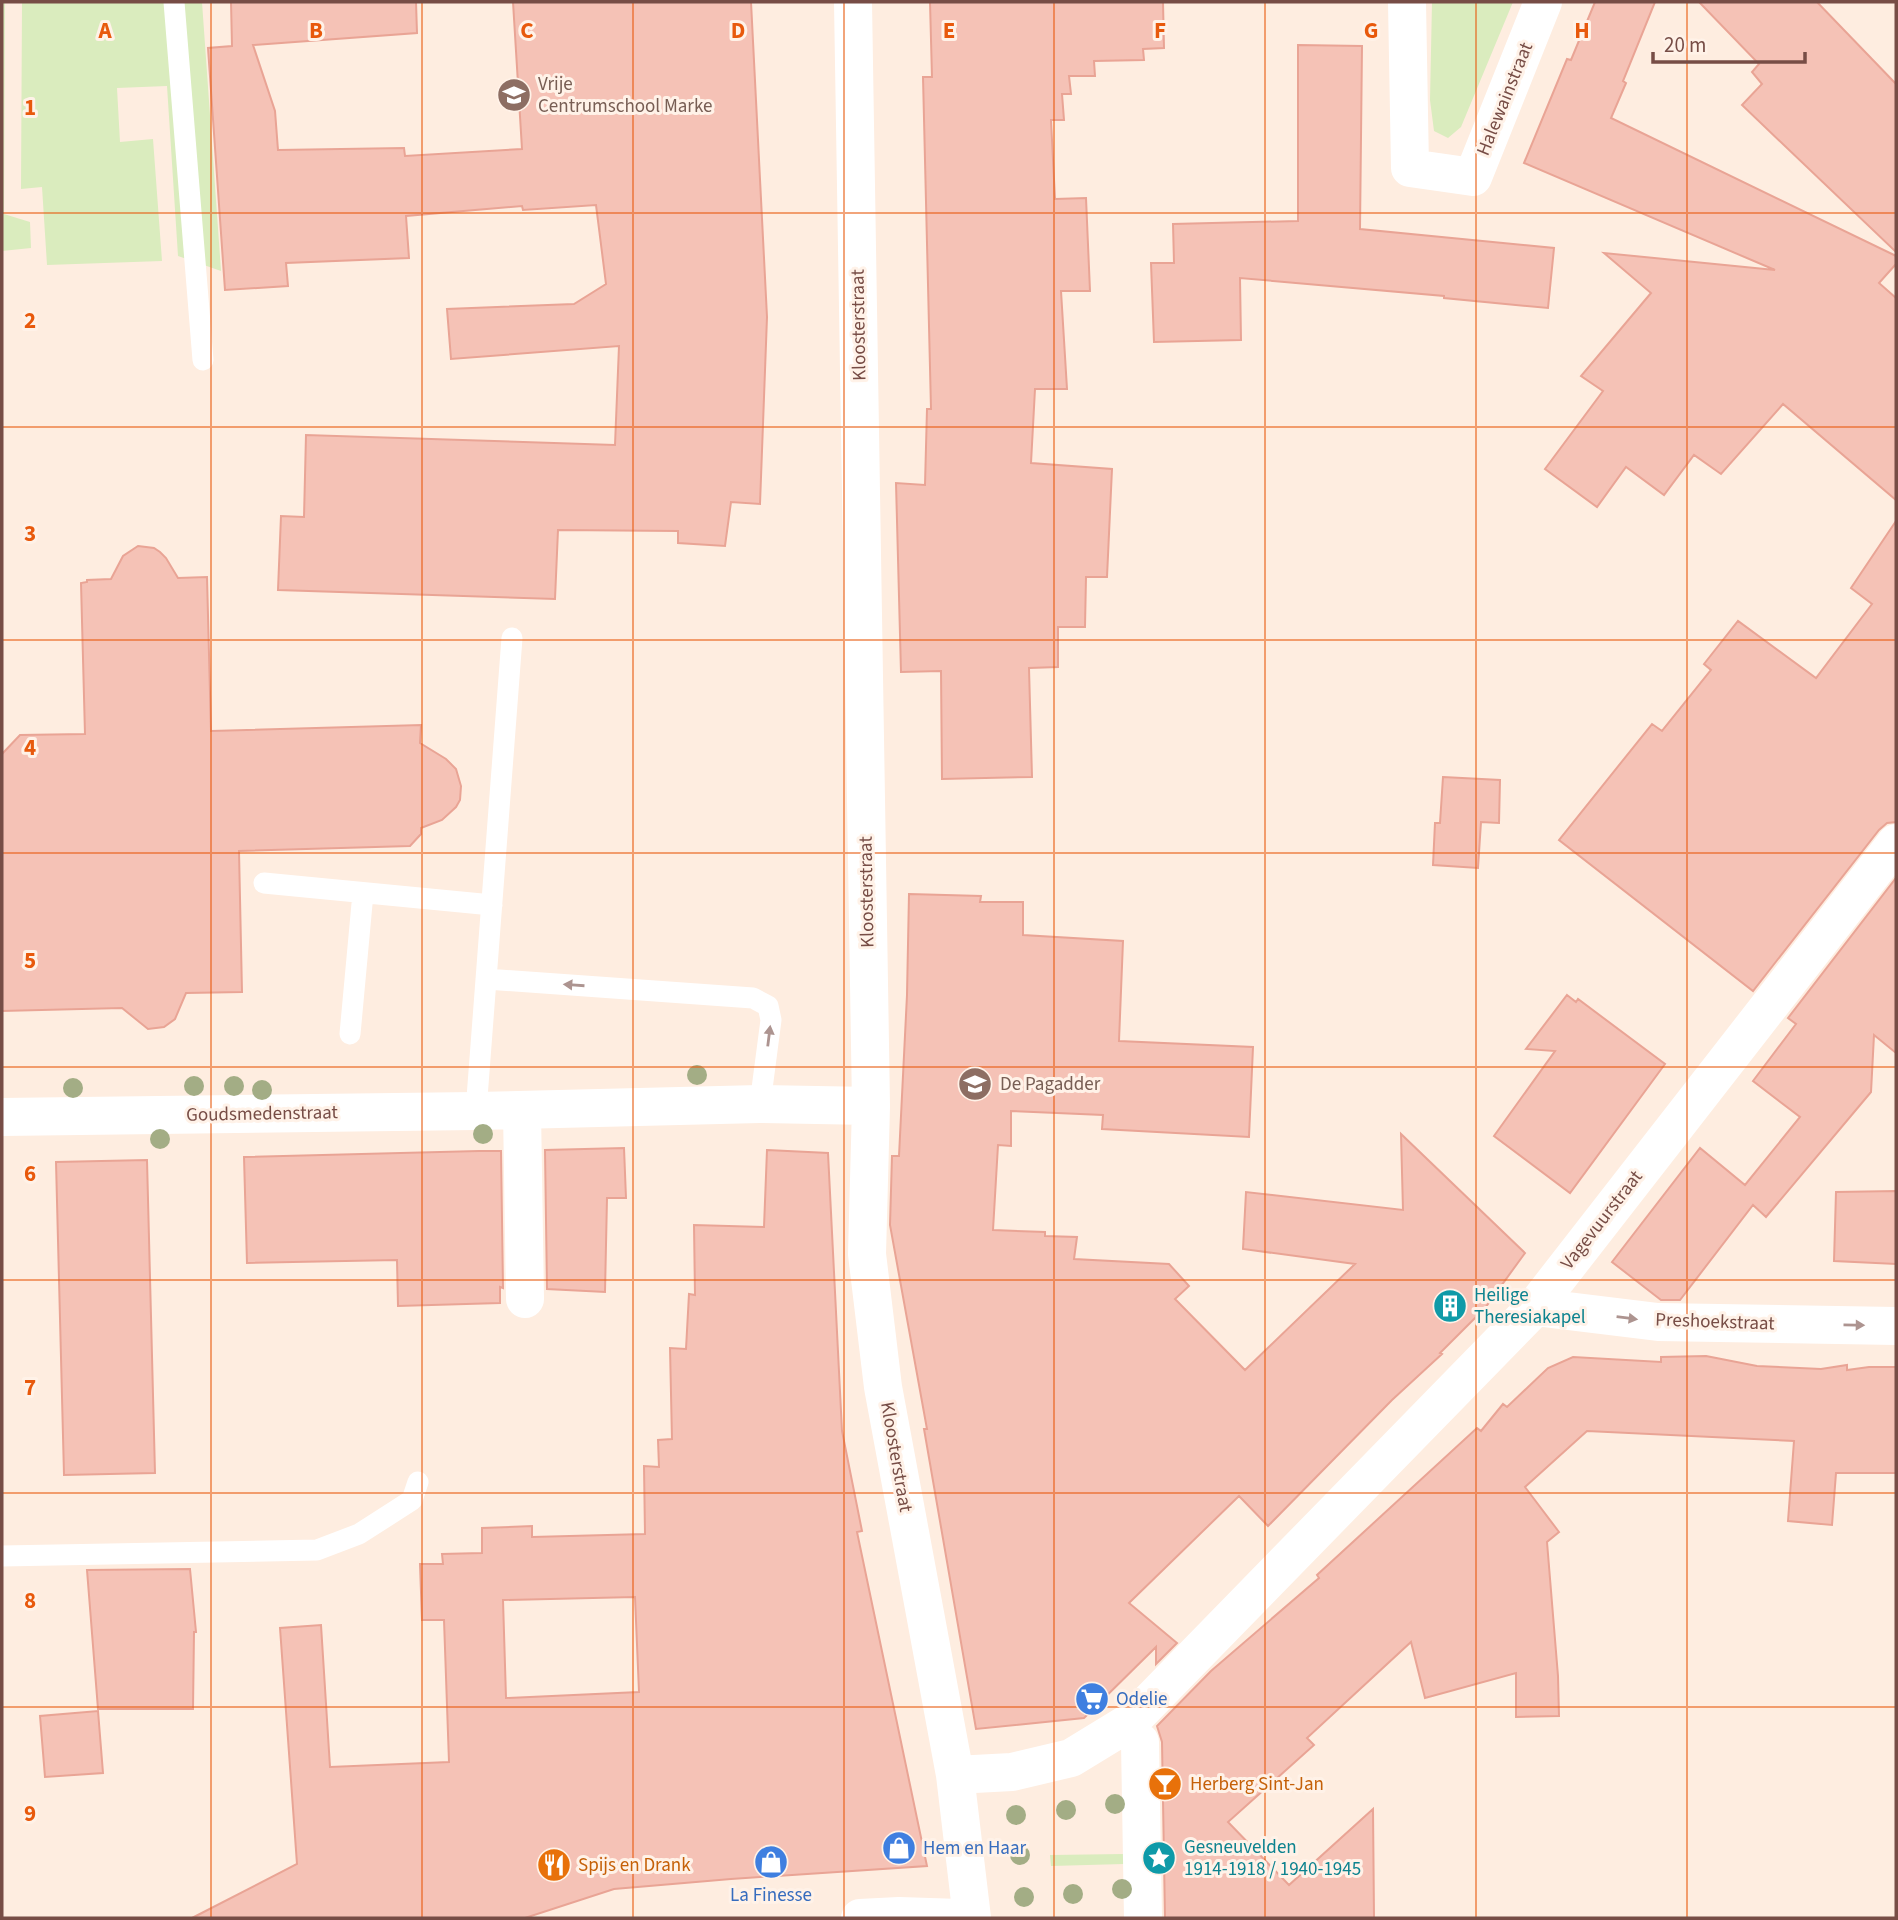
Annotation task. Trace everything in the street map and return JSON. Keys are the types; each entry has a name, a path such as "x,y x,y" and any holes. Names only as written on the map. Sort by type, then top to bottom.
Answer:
{"street":[{"name":"Kloosterstraat","path":"853,2 871,1107 867,1254 883,1387 955,1775 972,1918"},
{"name":"Halewainstraat","path":"1407,2 1410,169 1473,177 1544,2"},
{"name":"Vagevuurstraat","path":"955,1775 1012,1772 1071,1758 1135,1732 1535,1307 1896,843"},
{"name":"Goudsmedenstraat","path":"2,1116 476,1111 760,1104 871,1107"},
{"path":"522,1110 524,1299"},
{"name":"Preshoekstraat","path":"1535,1307 1658,1322 1896,1326"},
{"path":"1135,1732 1143,1918"},
{"path":"860,1918 960,1918"}],"lane":[{"path":"174,2 203,360"},
{"path":"476,1111 512,638"},
{"path":"264,883 492,905"},
{"path":"350,1034 363,893"},
{"path":"486,979 753,998 768,1006 771,1020 760,1104"},
{"path":"2,1556 317,1550 359,1534 412,1500 418,1482"}],"green space":[{"path":"2,2 5,2 4,214 30,222 31,248 2,251"},
{"path":"22,2 202,2 221,271 178,256 167,86 117,88 120,142 153,139 162,261 47,265 42,187 21,189"},
{"path":"1432,2 1513,2 1461,127 1448,138 1434,131 1430,100"},
{"path":"1124,1854 1124,1864 1051,1866 1050,1855"}],"building":[{"path":"231,2 416,2 417,33 253,45 275,111 278,150 404,148 405,156 522,149 513,2 751,2 767,317 760,504 731,502 725,546 678,543 678,531 558,530 555,599 278,590 281,516 304,517 306,435 615,445 619,346 451,359 447,309 574,304 606,284 596,205 523,210 522,206 406,216 409,258 286,263 288,286 225,290 208,48 232,46"},
{"path":"930,2 1163,2 1164,48 1143,49 1144,60 1094,61 1095,76 1069,76 1071,94 1062,94 1064,120 1051,120 1055,199 1086,198 1090,291 1061,291 1067,389 1035,389 1031,463 1112,469 1107,577 1086,577 1085,627 1058,627 1058,667 1029,668 1032,777 942,779 941,671 901,672 896,483 925,485 927,409 931,409 923,77 932,77"},
{"path":"1595,2 1655,2 1611,118 1896,256 1896,264 1879,283 1896,298 1896,500 1783,404 1721,474 1694,455 1664,495 1626,467 1597,507 1545,469 1603,391 1581,376 1651,293 1604,253 1775,270 1524,163 1567,59 1571,60"},
{"path":"1699,2 1817,2 1896,84 1896,252 1742,105 1762,84 1752,72 1759,64"},
{"path":"1298,45 1362,46 1360,229 1554,248 1548,308 1240,278 1241,340 1154,342 1151,263 1174,263 1173,224 1298,221"},
{"path":"1896,521 1896,822 1887,823 1879,830 1753,991 1559,840 1652,724 1662,731 1711,670 1704,664 1738,621 1816,678 1872,604 1851,588"},
{"path":"138,546 154,548 160,552 178,578 207,577 211,731 421,725 420,743 446,759 456,769 461,786 460,800 442,820 421,828 421,834 410,846 239,851 242,992 186,993 175,1019 164,1027 148,1029 122,1008 2,1011 2,754 20,735 85,734 81,583 87,580 111,579 123,556"},
{"path":"1443,777 1500,780 1499,823 1481,822 1478,868 1433,865 1435,823 1440,823"},
{"path":"1896,878 1896,1053 1874,1035 1871,1092 1766,1217 1753,1205 1680,1300 1661,1300 1612,1262 1700,1148 1745,1185 1800,1117 1753,1081 1796,1024 1788,1018"},
{"path":"909,894 981,896 980,902 1023,902 1023,935 1123,941 1119,1041 1253,1047 1249,1137 1102,1129 1103,1115 1011,1111 1011,1146 998,1145 993,1230 1045,1232 1045,1236 1077,1237 1074,1259 1169,1264 1189,1286 1175,1299 1245,1370 1355,1264 1243,1249 1246,1192 1403,1210 1401,1134 1525,1253 1485,1308 1440,1353 1442,1354 1392,1400 1268,1526 1239,1496 1129,1603 1177,1643 1156,1664 1156,1647 1084,1718 976,1729 924,1429 927,1429 890,1225 892,1156 899,1156"},
{"path":"1567,995 1576,1002 1578,999 1665,1064 1570,1193 1494,1136 1555,1051 1526,1049"},
{"path":"624,1148 626,1198 607,1198 605,1292 547,1289 545,1150"},
{"path":"767,1150 828,1153 842,1431 862,1531 857,1532 927,1866 614,1889 525,1918 192,1918 297,1864 280,1628 321,1625 330,1767 449,1762 444,1620 422,1620 420,1564 443,1564 442,1554 482,1553 482,1528 532,1526 532,1537 645,1534 644,1466 659,1467 658,1440 672,1439 670,1348 686,1349 689,1294 695,1295 694,1225 764,1227","holes":["635,1597 639,1692 506,1698 503,1600"]},
{"path":"501,1151 503,1288 500,1287 500,1303 398,1306 397,1260 247,1263 244,1157"},
{"path":"147,1160 155,1473 64,1475 56,1162"},
{"path":"1896,1191 1896,1264 1834,1261 1836,1192"},
{"path":"1706,1356 1757,1366 1821,1369 1847,1365 1847,1370 1896,1367 1896,1473 1836,1473 1832,1525 1788,1521 1794,1441 1587,1431 1525,1487 1559,1532 1547,1542 1559,1716 1516,1717 1516,1673 1425,1698 1411,1642 1307,1738 1314,1745 1228,1822 1289,1885 1373,1809 1374,1918 1165,1918 1162,1742 1157,1726 1211,1671 1319,1578 1317,1575 1477,1428 1481,1431 1503,1404 1507,1407 1548,1368 1573,1357 1661,1362 1661,1357"},
{"path":"190,1569 196,1632 193,1709 98,1709 87,1570"},
{"path":"98,1711 103,1773 45,1777 40,1716"}],"place":[{"name":"Vrije Centrumschool Marke","path":"514,95"},
{"name":"De Pagadder","path":"975,1084"},
{"name":"Heilige Theresiakapel","path":"1450,1306"},
{"name":"Odelie","path":"1092,1699"},
{"name":"Herberg Sint-Jan","path":"1165,1784"},
{"name":"Hem en Haar","path":"899,1848"},
{"name":"Gesneuvelden 1914-1918 / 1940-1945","path":"1159,1858"},
{"name":"La Finesse","path":"771,1862"},
{"name":"Spijs en Drank","path":"554,1865"}]}
